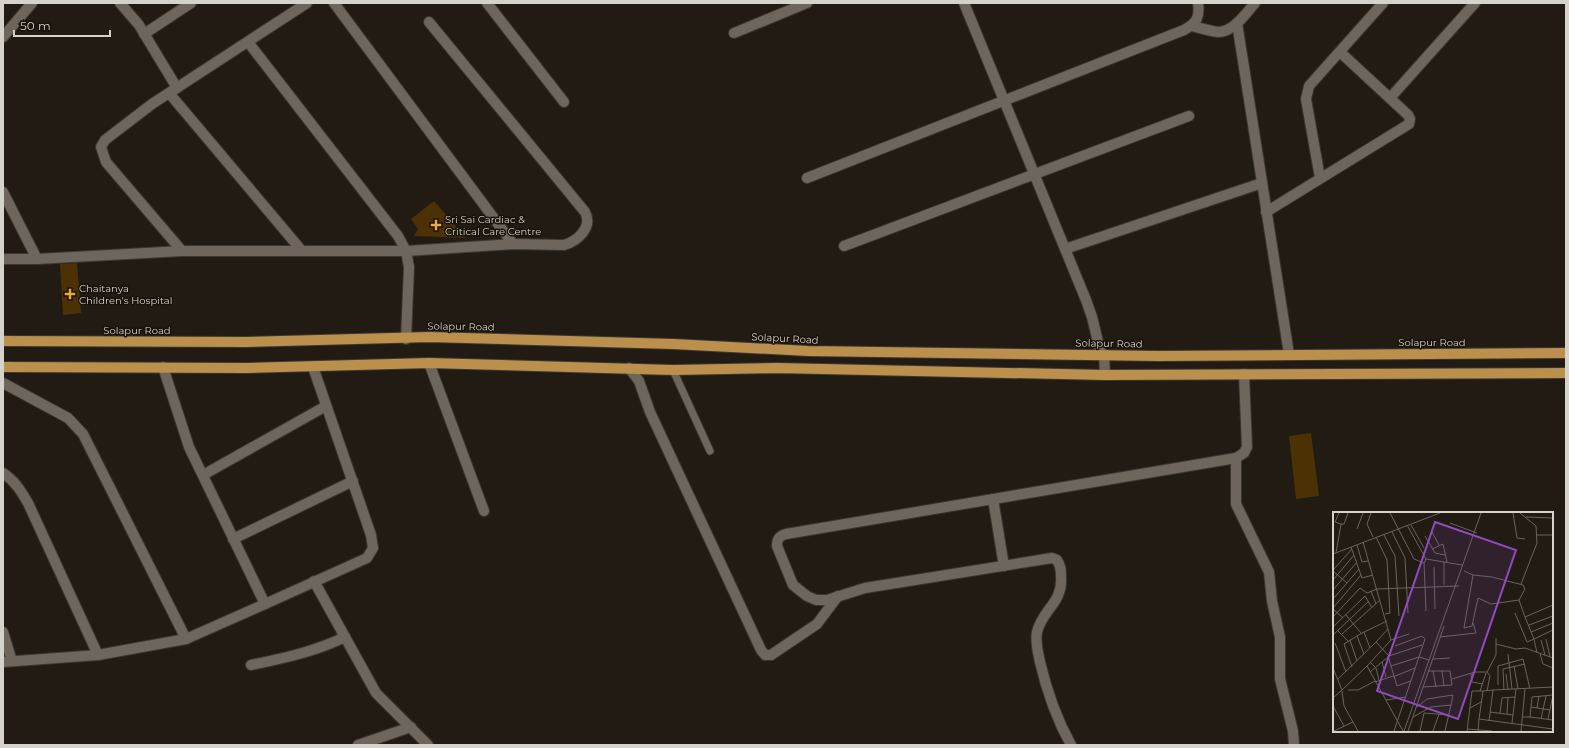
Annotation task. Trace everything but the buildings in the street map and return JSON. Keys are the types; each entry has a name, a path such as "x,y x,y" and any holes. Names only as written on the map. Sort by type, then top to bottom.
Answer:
{"main road":[{"name":"Solapur Road","path":"3,341 246,342 406,339 429,337 673,344 808,351 1158,356 1289,354 1566,354"},
{"path":"3,367 313,367 429,363 673,370 778,368 807,370 1105,376 1566,373"}],"street":[{"path":"3,37 32,3"},
{"path":"120,3 144,34 173,90 302,251"},
{"path":"144,34 191,3"},
{"path":"182,251 106,162 101,147 105,140 173,90 307,3"},
{"path":"334,3 513,244"},
{"path":"487,3 564,102"},
{"path":"734,33 808,3"},
{"path":"964,3 1092,317 1100,354 1104,354 1105,376"},
{"path":"1192,26 1199,15 1198,3"},
{"path":"807,178 1004,102 1192,26 1218,32 1237,23 1255,3"},
{"path":"1320,178 1306,93 1309,86 1383,3"},
{"path":"1390,98 1475,3"},
{"path":"3,259 37,259 182,251 406,251 513,244 564,245 571,243 586,228 587,217 429,22"},
{"path":"1237,23 1289,354"},
{"path":"248,42 398,236 406,251 409,267 406,339"},
{"path":"1266,212 1409,124 1410,119 1408,115 1340,52"},
{"path":"844,246 1189,116"},
{"path":"1065,249 1262,183"},
{"path":"3,192 37,259"},
{"path":"429,363 484,511"},
{"path":"3,632 8,662 98,655 186,638 367,558 374,548 371,535 313,367"},
{"path":"163,368 180,422 202,475 265,604"},
{"path":"630,368 639,381 650,412 757,643 764,655 776,653 817,624 842,595"},
{"path":"1071,745 1048,694 1036,644 1037,632 1040,624 1061,591 1060,565 1057,560 1052,558 857,590 826,600 816,600 799,591 793,585 777,546 777,540 781,535 830,526 1236,458 1244,453 1247,447 1244,374"},
{"path":"3,382 68,418 83,434 186,638"},
{"path":"202,475 326,406"},
{"path":"1236,458 1236,504 1269,572 1272,601 1280,637 1280,679 1293,731 1294,745"},
{"path":"3,474 11,478 20,488 28,503 98,655"},
{"path":"233,539 353,481"},
{"path":"993,499 1004,566"},
{"path":"314,581 376,693 428,745"},
{"path":"251,665 306,653 322,648 345,637"},
{"path":"358,745 411,727"}],"lane":[{"path":"673,370 710,451"}],"place":[{"name":"Sri Sai Cardiac & Critical Care Centre","path":"436,225"},
{"name":"Chaitanya Children's Hospital","path":"70,294"}]}
